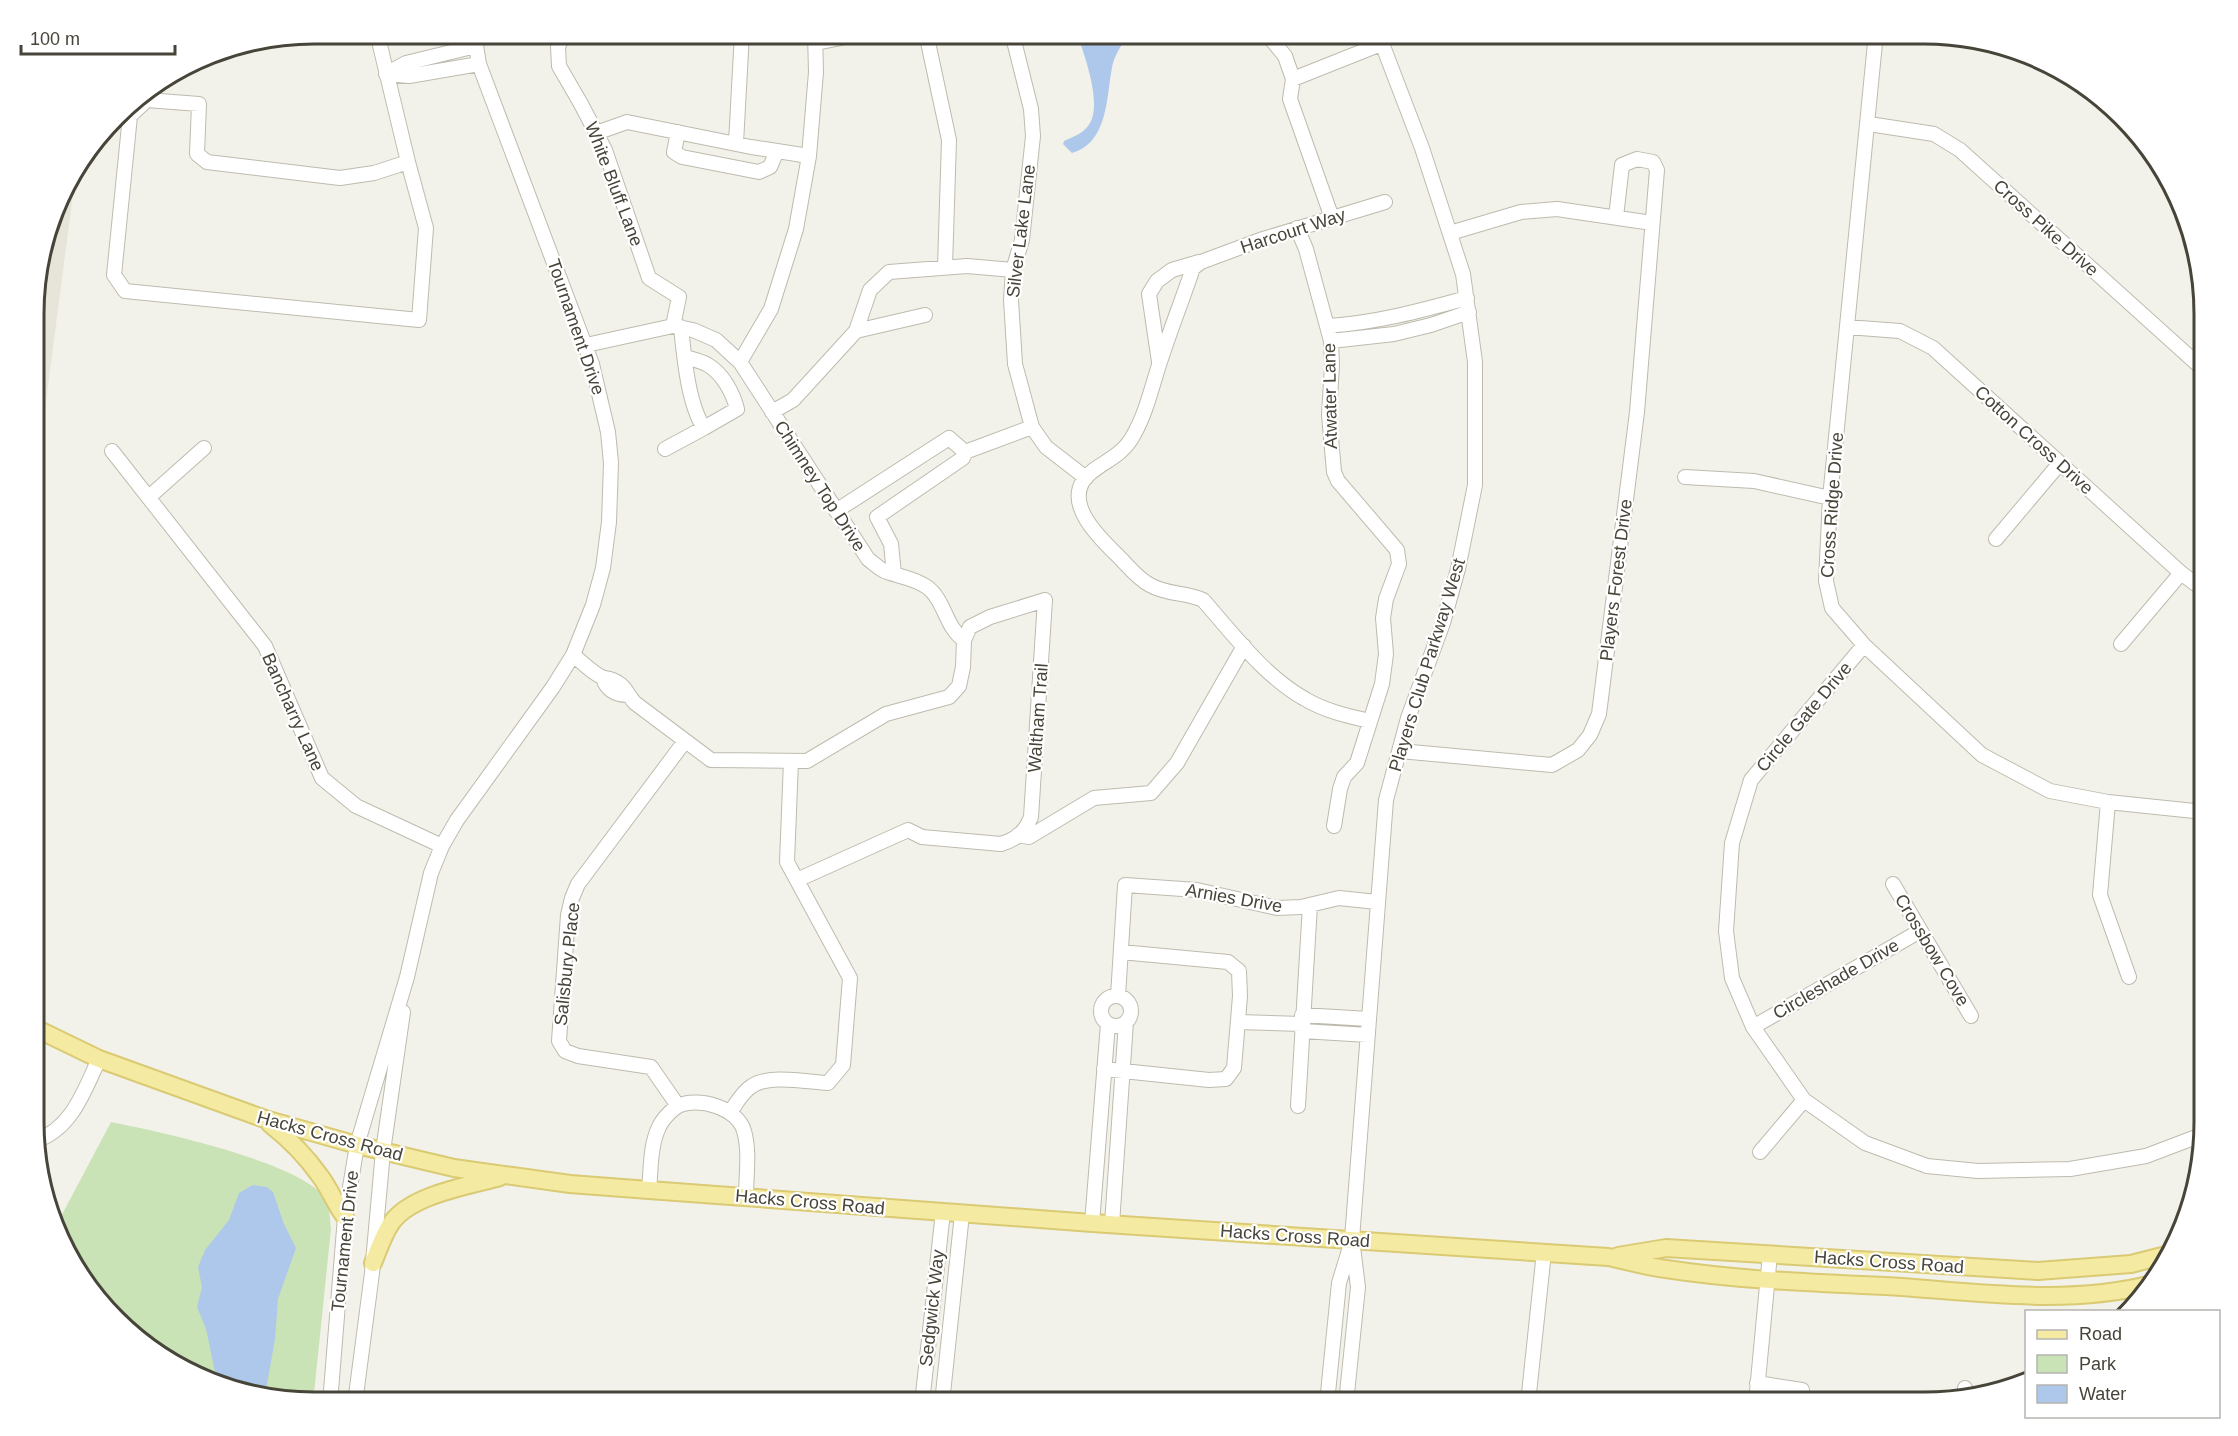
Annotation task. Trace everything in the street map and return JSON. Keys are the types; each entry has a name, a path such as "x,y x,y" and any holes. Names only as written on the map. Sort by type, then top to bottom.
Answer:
{"main road":[{"name":"Hacks Cross Road","path":"44,1032 99,1059 265,1119 357,1145 454,1168 570,1184 962,1214 1608,1257 1666,1269 1767,1279 2038,1295 2084,1294 2139,1287"},
{"path":"265,1119 286,1137 309,1162 321,1177 345,1217"},
{"path":"373,1263 390,1224 404,1209 425,1199 506,1175"},
{"name":"Hacks Cross Road","path":"1608,1257 1666,1248 2038,1270 2132,1264 2159,1257"}],"street":[{"path":"134,111 130,116 114,276 124,291 419,320 426,228 379,44"},
{"path":"386,74 406,63 463,44"},
{"name":"Tournament Drive","path":"331,1392 345,1217 357,1145 406,978 426,894 442,846 457,820 554,687 573,655 593,605 606,548 611,494 608,432 601,396 586,345 479,64 476,44"},
{"name":"White Bluff Lane","path":"559,44 559,66 605,150 649,278 679,297 677,327"},
{"path":"736,143 741,44"},
{"path":"740,362 771,309 796,229 809,156 816,72 815,44"},
{"path":"928,44 950,140 945,267"},
{"name":"Silver Lake Lane","path":"1015,44 1031,109 1033,136 1022,240 1013,270 1011,300 1015,364 1032,427 1046,447 1086,478"},
{"path":"1275,44 1285,56 1293,79 1290,99 1332,218"},
{"path":"1293,79 1368,44"},
{"name":"Players Club Parkway West","path":"1352,1239 1386,800 1408,718 1443,623 1458,569 1475,485 1475,362 1463,274 1422,148 1381,44"},
{"name":"Cross Ridge Drive","path":"1875,44 1830,498 1826,581 1832,608 1863,645 1982,755 2050,791 2108,802 2194,811"},
{"path":"386,74 409,76 479,64"},
{"path":"153,96 199,104 197,154 207,162 340,178 374,172 408,162"},
{"path":"596,133 627,122 809,156"},
{"name":"Cross Pike Drive","path":"1869,124 1934,134 1960,150 2194,361"},
{"path":"678,132 674,152 682,157 759,172 770,167 777,151"},
{"name":"Players Forest Drive","path":"1400,751 1552,765 1578,750 1590,735 1599,714 1637,412 1657,170 1653,162 1637,159 1622,165 1616,217"},
{"name":"Harcourt Way","path":"1159,365 1149,294 1156,281 1172,270 1297,228 1385,202"},
{"path":"1450,233 1521,212 1557,209 1652,223"},
{"name":"Atwater Lane","path":"1297,228 1306,249 1331,341 1329,415 1334,472 1338,481 1397,550 1399,564 1386,599 1383,618 1386,654 1382,684 1357,763 1344,777 1334,826"},
{"name":"Harcourt Way","path":"1086,478 1118,455 1132,438 1146,411 1192,268 1201,261"},
{"path":"772,412 793,400 856,331 870,290 889,272 967,266 1013,270"},
{"path":"1327,326 1376,321 1468,305"},
{"path":"1331,341 1409,330 1468,305"},
{"path":"856,331 925,315"},
{"path":"1405,315 1409,330"},
{"path":"1376,321 1379,336"},
{"path":"586,345 677,327 698,419 704,428"},
{"name":"Chimney Top Drive","path":"677,327 716,340 740,362 868,559 886,572 905,576 928,588 939,603 954,634 964,640"},
{"name":"Cotton Cross Drive","path":"1846,327 1900,332 1933,348 2194,583"},
{"path":"665,449 737,409 735,399 721,377 708,365 684,357"},
{"path":"894,574 891,544 877,517 963,458 966,452 1032,427"},
{"path":"836,511 949,438 966,452"},
{"path":"149,497 204,448"},
{"name":"Bancharry Lane","path":"112,452 265,646 322,778 356,806 442,846"},
{"path":"1996,539 2060,463"},
{"path":"1685,477 1754,481 1830,498"},
{"path":"1086,478 1079,491 1079,504 1092,529 1137,575 1150,585 1164,591 1191,594 1203,600 1277,681 1305,700 1342,716 1370,721"},
{"path":"2121,644 2181,573"},
{"name":"Waltham Trail","path":"964,640 970,627 990,617 1045,600 1031,817 1026,830 1020,834"},
{"path":"573,655 603,678 610,678 624,687 627,695 711,760 807,761 886,714 949,697 959,687 963,667 964,640"},
{"name":"Circle Gate Drive","path":"1863,645 1751,780 1732,843 1726,931 1732,978 1753,1027 1804,1100 1865,1143 1927,1166 1977,1171 2070,1169 2146,1156 2194,1138"},
{"path":"797,880 908,830 922,837 1001,843 1012,840 1020,834 1029,837 1094,798 1151,793 1177,764 1244,646"},
{"name":"Salisbury Place","path":"678,1106 651,1067 578,1056 565,1051 559,1041 568,915 572,898 578,884 685,741"},
{"path":"730,1112 751,1086 763,1081 828,1083 843,1065 850,978 787,862 791,761"},
{"path":"2108,802 2100,895 2129,976"},
{"name":"Crossbow Cove","path":"1893,884 1971,1016"},
{"name":"Arnies Drive","path":"1121,952 1125,885 1197,890 1277,908 1348,898 1377,902"},
{"path":"1298,1106 1310,904"},
{"name":"Circleshade Drive","path":"1753,1027 1920,932"},
{"path":"1104,1069 1209,1080 1226,1079 1234,1068 1240,988 1239,971 1228,962 1121,952 1118,996"},
{"name":"Tournament Drive","path":"357,1392 373,1263 383,1151 399,1048 406,978"},
{"path":"1118,996 1124,998 1131,1008 1131,1014 1126,1022 1119,1026 1108,1024 1103,1019 1101,1008 1107,998 1118,996"},
{"path":"1238,1022 1302,1023 1327,1017 1369,1019"},
{"path":"1325,1031 1327,1017"},
{"path":"1112,1224 1126,1022"},
{"path":"1302,1023 1325,1031 1368,1035"},
{"path":"1092,1223 1108,1024"},
{"path":"44,1138 50,1136 75,1110 99,1059"},
{"path":"1760,1152 1804,1100"},
{"path":"649,1190 654,1143 659,1126 678,1106 706,1104 719,1106 730,1112 741,1123 744,1132 746,1196"},
{"path":"1101,1112 1120,1113"},
{"path":"1096,1175 1115,1176"},
{"name":"Sedgwick Way","path":"923,1392 943,1212"},
{"name":"Sedgwick Way","path":"943,1392 962,1214"},
{"path":"1328,1392 1339,1283 1352,1239"},
{"path":"1347,1392 1358,1287 1352,1239"},
{"path":"1529,1392 1544,1252"},
{"path":"1757,1392 1770,1254"},
{"path":"1757,1383 1802,1390"}],"shaded area":[{"path":"74,189 44,417 46,278 53,243"}],"green space":[{"path":"111,1122 193,1141 263,1162 315,1188 327,1202 331,1229 314,1392 278,1390 243,1383 194,1365 163,1347 135,1326 99,1287 71,1242 61,1217"}],"water":[{"path":"1081,44 1122,44 1113,63 1100,128 1093,139 1072,153 1063,144 1064,141 1086,129 1092,117 1094,106 1088,67"},
{"path":"253,1185 267,1187 273,1192 284,1224 296,1248 278,1299 275,1339 266,1388 215,1374 206,1329 197,1307 202,1287 198,1267 205,1250 229,1220 239,1193"}]}
